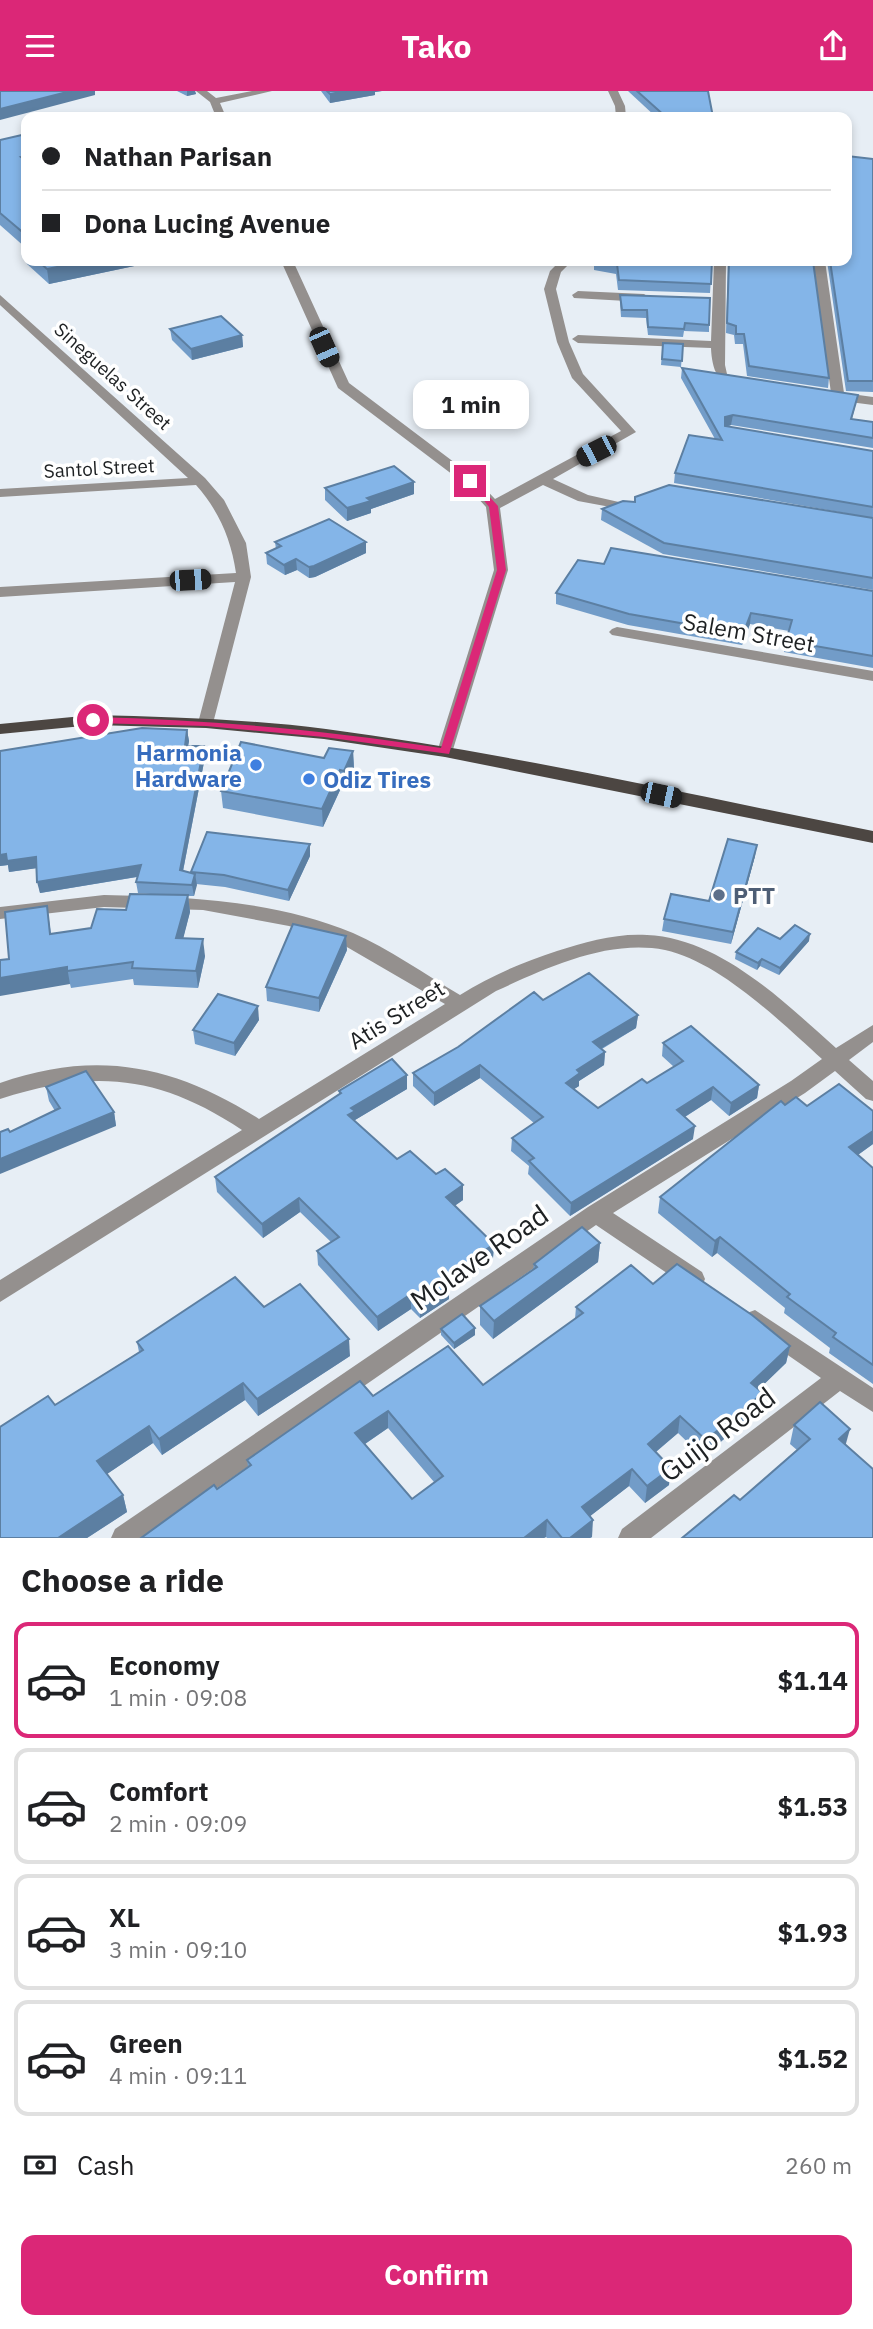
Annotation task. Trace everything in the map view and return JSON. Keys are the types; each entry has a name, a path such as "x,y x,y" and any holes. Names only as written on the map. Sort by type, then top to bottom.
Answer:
{"main road":[{"path":"0,730 93,720 206,723 324,734 445,752 873,838"}],"street":[{"path":"201,91 214,101 219,112"},
{"path":"214,101 267,91"},
{"path":"613,91 621,112"},
{"path":"289,266 343,385 470,481 493,506 501,570 445,752"},
{"path":"493,506 629,432 577,375 563,342 550,289 556,271 561,266"},
{"path":"719,266 713,300 720,373 726,379 751,385"},
{"path":"819,266 832,395 873,401"},
{"path":"578,295 655,298"},
{"name":"Sineguelas Street","path":"0,299 200,481 217,500 239,543 244,577"},
{"path":"578,339 717,345"},
{"path":"542,479 583,498 627,508"},
{"name":"Santol Street","path":"0,493 200,481"},
{"path":"0,592 244,577 206,723"},
{"name":"Salem Street","path":"617,632 873,676"},
{"path":"0,913 104,901 203,904 290,920 347,938 460,1004"},
{"name":"Atis Street","path":"0,1291 489,986 542,963 611,944 665,944 701,955 731,974 873,1093"},
{"name":"Molave Road","path":"124,1538 596,1213 798,1087 873,1032"},
{"path":"0,1091 17,1084 107,1071 162,1083 230,1111 259,1130"},
{"path":"596,1213 718,1295"},
{"path":"740,1310 873,1401"},
{"name":"Guijo Road","path":"631,1538 840,1377"}],"building":[{"path":"0,91 71,91 0,109"},
{"path":"637,91 708,91 712,112 660,112"},
{"path":"21,135 21,231 0,213 0,140"},
{"path":"852,157 873,159 873,381 848,381 831,266 852,266"},
{"path":"617,266 712,266 711,284 619,280"},
{"path":"729,266 814,266 829,378 749,366 744,334 736,334 736,326 727,323"},
{"path":"620,295 710,298 709,325 685,323 684,329 648,327 647,310 622,310"},
{"path":"221,316 242,335 191,349 170,329"},
{"path":"663,343 683,344 682,361 662,359"},
{"path":"682,368 858,395 851,419 873,422 873,438 733,415 725,417 725,426 873,451 873,507 675,473 689,435 722,440"},
{"path":"394,466 414,482 367,498 371,501 347,508 325,488"},
{"path":"669,485 873,518 873,578 664,543 602,509 623,501 635,502 635,497"},
{"path":"329,519 366,542 309,567 296,559 284,565 266,553 281,546 275,542"},
{"path":"611,548 873,591 873,656 786,641 792,620 751,613 743,634 629,614 556,593 578,560 604,564"},
{"path":"142,728 187,730 185,746 204,746 180,870 195,874 192,885 136,882 141,865 37,882 36,857 7,861 6,854 0,855 0,751"},
{"path":"241,742 324,758 329,748 353,751 344,771 340,770 322,809 221,791"},
{"path":"207,832 310,844 288,890 224,875 191,872"},
{"path":"728,839 757,845 733,932 664,919 671,894 709,901"},
{"path":"130,894 188,895 176,938 203,939 196,971 132,968 133,962 67,971 67,967 0,978 0,960 9,959 5,912 47,906 50,934 91,928 97,909 126,910"},
{"path":"293,924 346,936 319,998 266,987"},
{"path":"795,925 810,934 780,968 762,959 758,963 736,952 758,928 780,939"},
{"path":"589,973 638,1015 593,1042 605,1052 577,1070 580,1073 566,1083 598,1108 642,1079 647,1083 683,1061 663,1043 691,1026 759,1085 731,1103 713,1087 677,1110 695,1126 571,1203 529,1161 534,1158 512,1138 543,1117 480,1065 434,1093 413,1073 458,1047 534,992 543,1000"},
{"path":"218,994 258,1006 234,1043 193,1030"},
{"path":"392,1059 407,1075 351,1108 355,1111 348,1115 397,1159 410,1151 436,1174 445,1169 463,1185 446,1197 494,1244 444,1279 449,1285 420,1304 411,1294 377,1317 317,1251 339,1237 299,1198 262,1224 215,1177 341,1093 339,1091"},
{"path":"86,1071 114,1112 0,1159 0,1132 8,1129 10,1132 60,1108 46,1087"},
{"path":"839,1084 873,1111 873,1131 849,1147 873,1168 873,1365 833,1337 836,1333 787,1297 790,1294 720,1237 715,1241 660,1197 781,1101 785,1105 796,1097 807,1106"},
{"path":"582,1227 600,1243 494,1321 480,1306 537,1267 534,1264"},
{"path":"677,1264 752,1315 790,1346 751,1383 763,1393 706,1440 680,1416 648,1444 671,1468 647,1486 632,1469 582,1507 593,1520 570,1538 562,1538 547,1520 524,1538 141,1538 214,1485 217,1489 251,1465 247,1460 360,1381 373,1396 448,1346 483,1385 583,1313 576,1307 631,1265 653,1284","holes":["388,1411 443,1476 412,1499 355,1433"]},
{"path":"235,1277 264,1307 300,1284 349,1339 257,1399 243,1383 159,1439 149,1426 97,1461 123,1495 58,1538 0,1538 0,1427 48,1396 55,1405 143,1350 137,1342"},
{"path":"462,1314 475,1328 454,1343 441,1329"},
{"path":"820,1402 850,1429 839,1439 873,1469 873,1538 682,1538 734,1495 740,1500 810,1439 794,1425"}],"place":[{"name":"Harmonia Hardware","path":"256,765"},
{"name":"Odiz Tires","path":"309,779"},
{"name":"PTT","path":"719,895"}],"route":[{"path":"93,720 206,723 324,734 445,752 501,570 493,506 470,481"}]}
